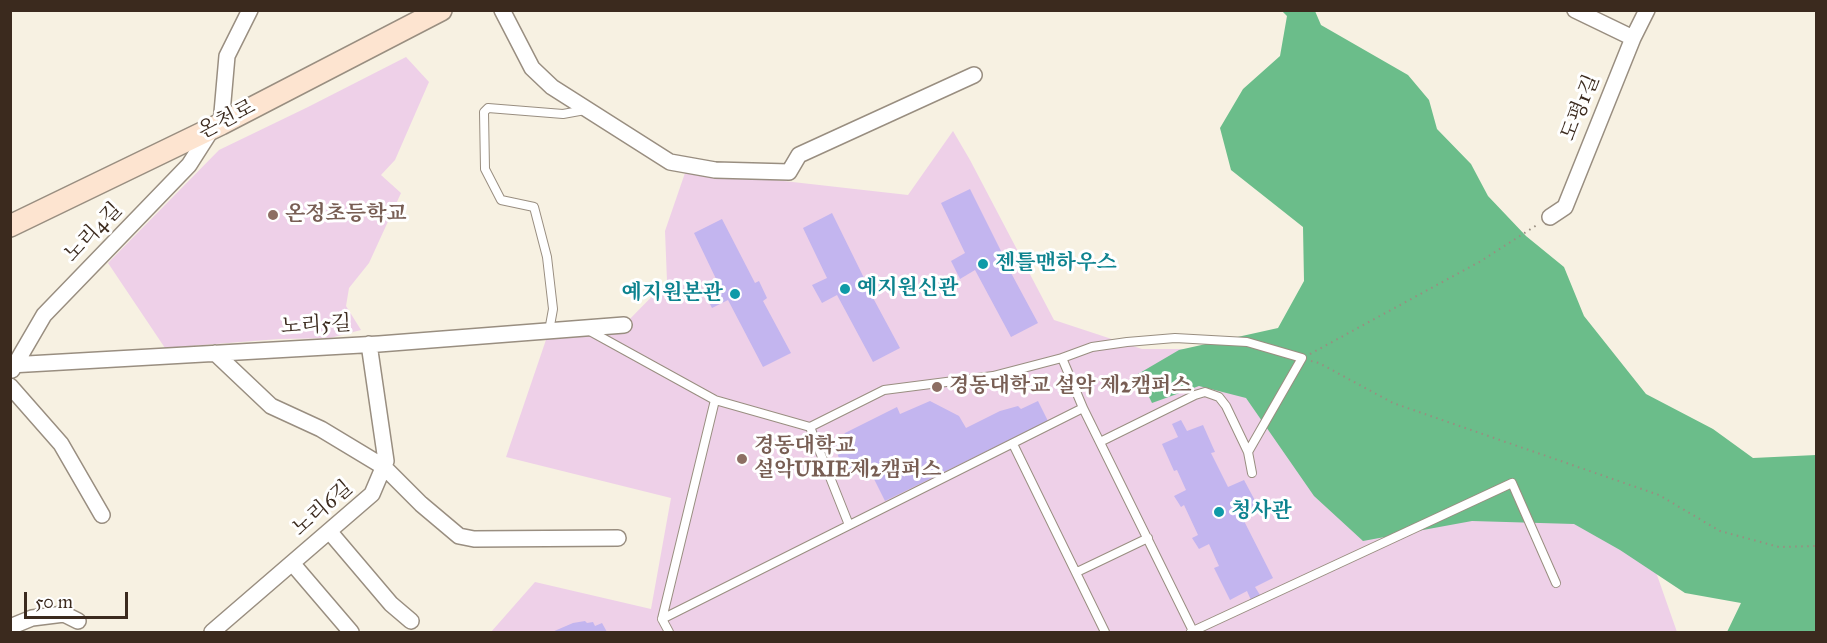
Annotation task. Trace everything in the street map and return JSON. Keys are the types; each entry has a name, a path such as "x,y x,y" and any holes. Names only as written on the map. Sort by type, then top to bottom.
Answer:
{"street":[{"path":"217,126 227,56 250,10"},
{"name":"온천로","path":"10,226 217,126 441,10"},
{"path":"502,10 532,68 552,87 670,162 715,170 789,172 799,155 974,75"},
{"path":"1575,10 1633,38"},
{"name":"도평1길","path":"1550,217 1565,207 1633,38 1647,10"},
{"name":"노리4길","path":"13,367 44,315 189,165 217,126"},
{"name":"노리5길","path":"13,367 624,325"},
{"name":"노리6길","path":"212,633 372,494 386,461 369,344"},
{"path":"215,353 271,406 321,429 384,467 421,504 459,536 474,539 618,538"},
{"path":"10,386 61,444 102,515"},
{"path":"329,531 391,604 411,621"},
{"path":"292,563 351,633"},
{"path":"10,627 32,618 64,614 78,621"}],"lane":[{"path":"549,331 553,309 547,257 534,207 501,200 485,169 484,112 488,108 563,114 588,109"},
{"path":"585,328 715,399 810,427 884,390 993,376 1062,358 1092,347 1127,342 1175,338 1247,342 1302,358 1248,452"},
{"path":"1062,358 1083,408 1192,632 1512,483 1556,583"},
{"path":"1100,442 1205,392 1219,397 1226,406 1248,452 1252,473"},
{"path":"669,633 662,619 715,399"},
{"path":"662,619 1083,408"},
{"path":"810,427 849,525"},
{"path":"1013,444 1105,633"},
{"path":"1077,572 1148,538"}],"path":[{"path":"1302,358 1481,261 1550,217"},
{"path":"1302,358 1319,363 1394,403 1659,495 1720,531 1779,547 1816,546"}],"shaded area":[{"name":"온정초등학교","path":"406,57 429,82 395,160 381,175 401,193 369,263 349,288 346,306 361,330 330,338 279,339 165,348 108,263 219,150"},
{"name":"경동대학교 설악 제2캠퍼스","path":"953,131 1054,320 1142,349 1223,349 1650,555 1677,632 491,632 535,582 651,609 671,498 506,457 549,331 624,325 667,281 665,231 686,170 908,195"}],"green space":[{"path":"1282,11 1315,11 1321,25 1408,75 1429,100 1437,129 1471,164 1488,196 1526,236 1564,267 1584,316 1646,394 1713,429 1753,458 1816,455 1816,632 1727,632 1741,603 1685,593 1620,550 1574,524 1472,521 1363,541 1314,496 1246,398 1199,386 1152,403 1138,374 1179,350 1278,328 1304,281 1303,227 1231,170 1220,128 1243,89 1280,56 1287,16"}],"building":[{"name":"젠틀맨하우스","path":"970,189 1002,253 1006,251 1015,268 1010,271 1038,323 1011,337 975,270 960,279 951,261 965,253 941,203"},
{"name":"예지원신관","path":"832,213 864,278 868,276 877,293 872,296 900,348 873,362 837,295 822,303 812,285 827,278 803,228"},
{"name":"예지원본관","path":"722,219 755,283 759,281 767,298 763,301 791,353 763,367 728,300 712,308 703,291 718,283 694,233"},
{"path":"930,401 959,416 966,428 1000,411 1018,406 1021,409 1038,401 1048,421 885,501 870,471 852,473 841,465 837,452 841,439 845,433 897,407 900,414"},
{"name":"청사관","path":"1181,420 1187,431 1203,425 1215,452 1211,453 1228,487 1244,480 1259,508 1242,517 1273,578 1255,587 1260,595 1251,600 1247,591 1230,600 1214,568 1219,566 1209,544 1199,549 1192,538 1198,535 1184,505 1181,507 1174,496 1186,490 1177,470 1174,471 1162,444 1178,437 1172,424"},
{"path":"593,622 595,626 602,623 607,632 552,632 573,623"}],"place":[{"name":"온정초등학교","path":"273,215"},
{"name":"젠틀맨하우스","path":"983,264"},
{"name":"예지원신관","path":"845,289"},
{"name":"예지원본관","path":"735,294"},
{"name":"경동대학교 설악 제2캠퍼스","path":"937,387"},
{"name":"경동대학교 설악URIE제2캠퍼스","path":"742,459"},
{"name":"청사관","path":"1219,512"}]}
